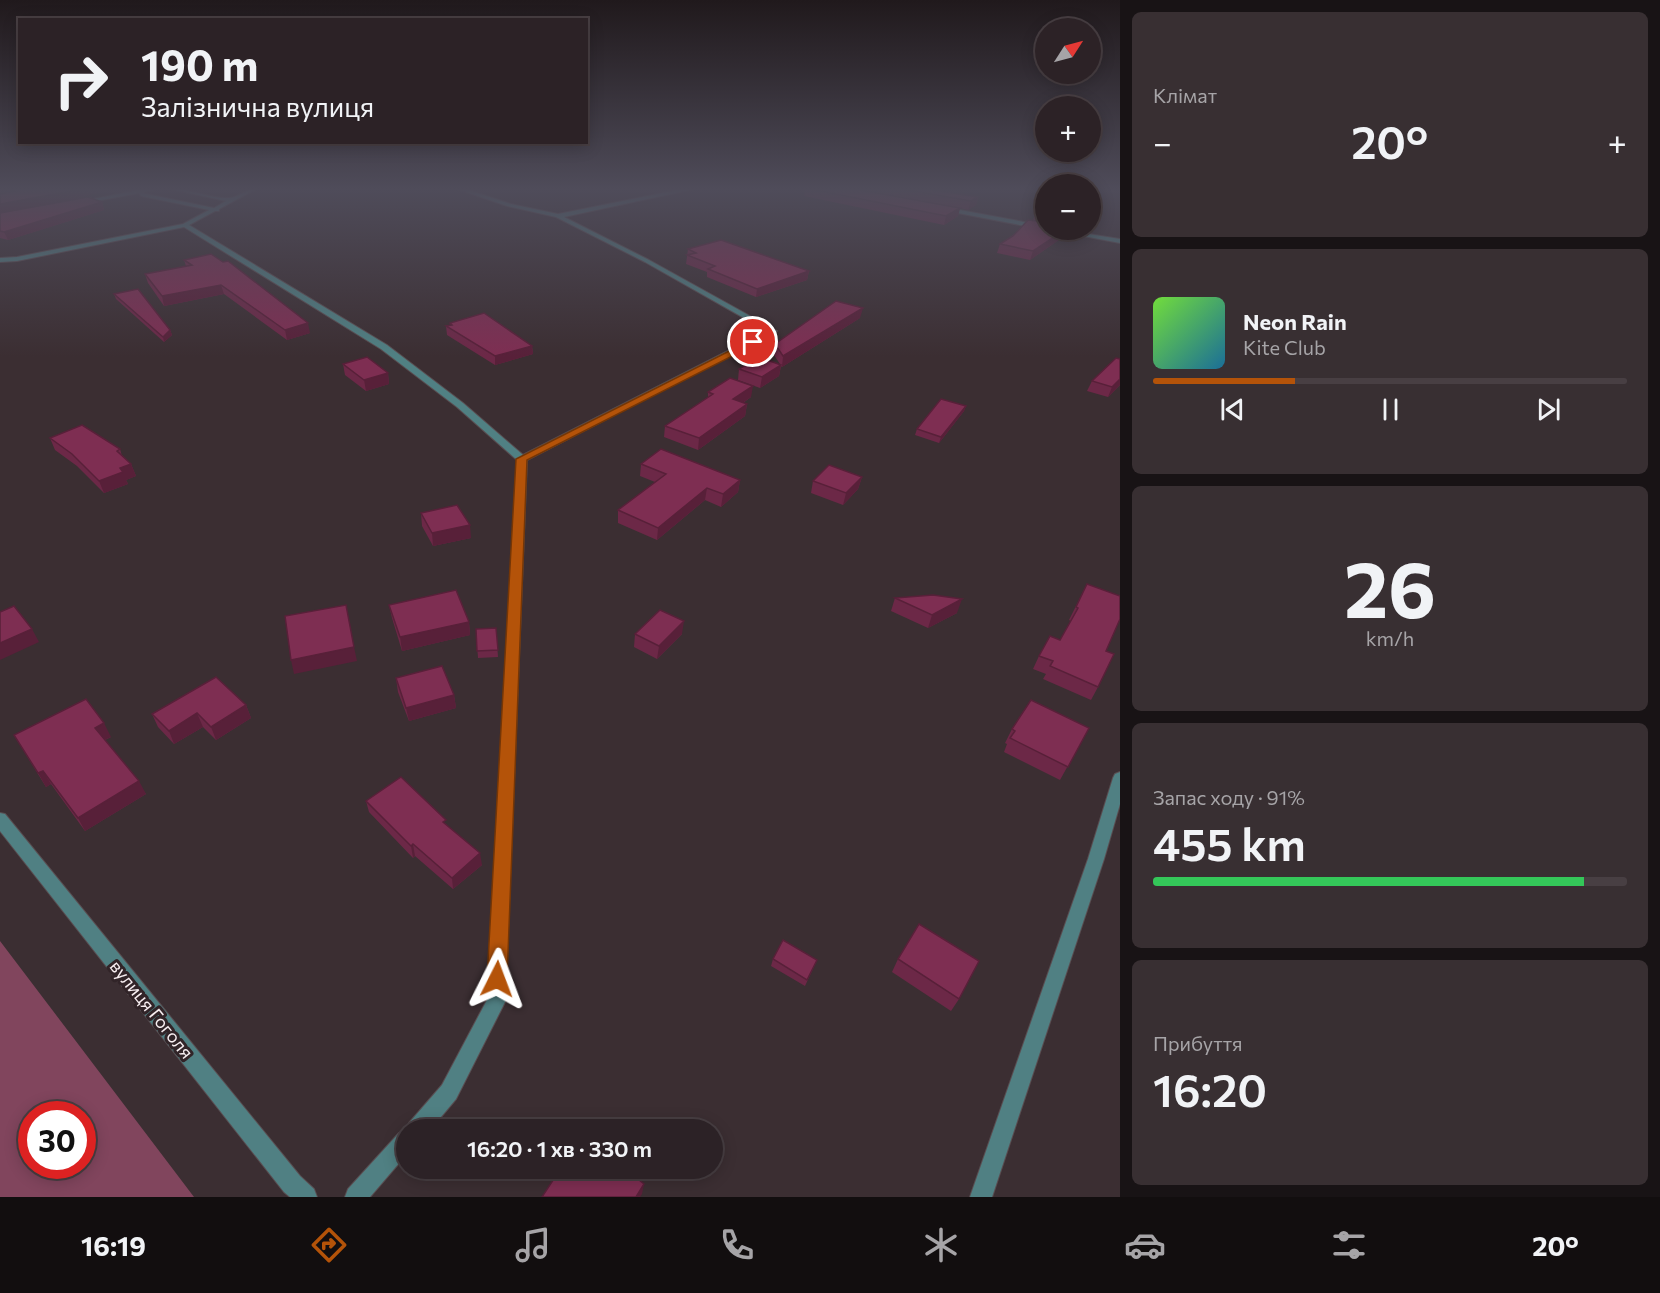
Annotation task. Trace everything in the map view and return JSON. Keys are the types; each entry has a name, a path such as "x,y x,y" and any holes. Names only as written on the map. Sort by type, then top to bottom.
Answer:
{"street":[{"path":"0,260 17,259 87,245"},
{"path":"217,245 384,347 460,405 522,459"},
{"path":"522,459 773,331 615,245"},
{"path":"426,1119 449,1092 496,1002 522,459"},
{"path":"981,1197 1096,859 1120,778"},
{"name":"вулиця Гоголя","path":"0,819 292,1184 306,1197"},
{"path":"356,1197 396,1151"}],"shaded area":[{"path":"0,941 194,1197 0,1197"}],"building":[{"path":"703,245 735,245 809,271 757,289 708,269 715,266 687,255 696,253 688,249"},
{"path":"1004,245 1042,245 1033,251"},
{"path":"211,254 223,262 228,261 308,323 285,330 221,285 162,296 145,274 192,265 184,260"},
{"path":"138,289 170,330 163,337 114,294"},
{"path":"836,301 863,308 783,356 775,344"},
{"path":"484,313 532,346 495,356 446,326"},
{"path":"367,357 388,373 364,380 343,364"},
{"path":"759,357 781,365 762,377 739,369"},
{"path":"1116,358 1120,359 1120,379 1112,387 1092,381"},
{"path":"730,378 753,386 733,399 747,404 699,438 665,426 713,394 708,392"},
{"path":"941,399 966,406 941,437 917,429"},
{"path":"82,425 120,449 117,451 131,464 120,468 123,472 99,481 72,454 50,438"},
{"path":"661,449 740,480 723,494 707,488 658,528 618,510 666,474 641,464"},
{"path":"829,465 862,477 846,493 813,481"},
{"path":"457,505 470,525 432,533 421,513"},
{"path":"1087,584 1120,596 1120,619 1106,651 1114,654 1098,687 1050,666 1053,661 1039,656 1050,636 1060,640 1078,608 1076,607"},
{"path":"456,590 469,622 400,637 389,605"},
{"path":"933,595 962,599 932,615 895,598"},
{"path":"346,605 354,647 291,660 285,616"},
{"path":"14,606 32,629 0,643 0,612"},
{"path":"660,610 684,621 659,646 635,634"},
{"path":"496,628 498,650 477,651 476,629"},
{"path":"442,666 454,695 406,708 396,678"},
{"path":"216,677 246,705 211,727 197,713 169,731 152,714"},
{"path":"86,699 104,723 95,728 139,781 78,818 43,771 38,773 14,735"},
{"path":"1031,700 1089,728 1068,767 1010,738 1015,731 1012,729"},
{"path":"401,777 446,820 443,822 480,853 452,878 413,844 411,846 366,801"},
{"path":"919,924 979,961 959,999 898,959"},
{"path":"783,940 817,960 807,980 773,959"},
{"path":"554,1179 638,1179 644,1184 636,1197 542,1197"}],"route":[{"path":"497,979 522,459 753,342"}]}
